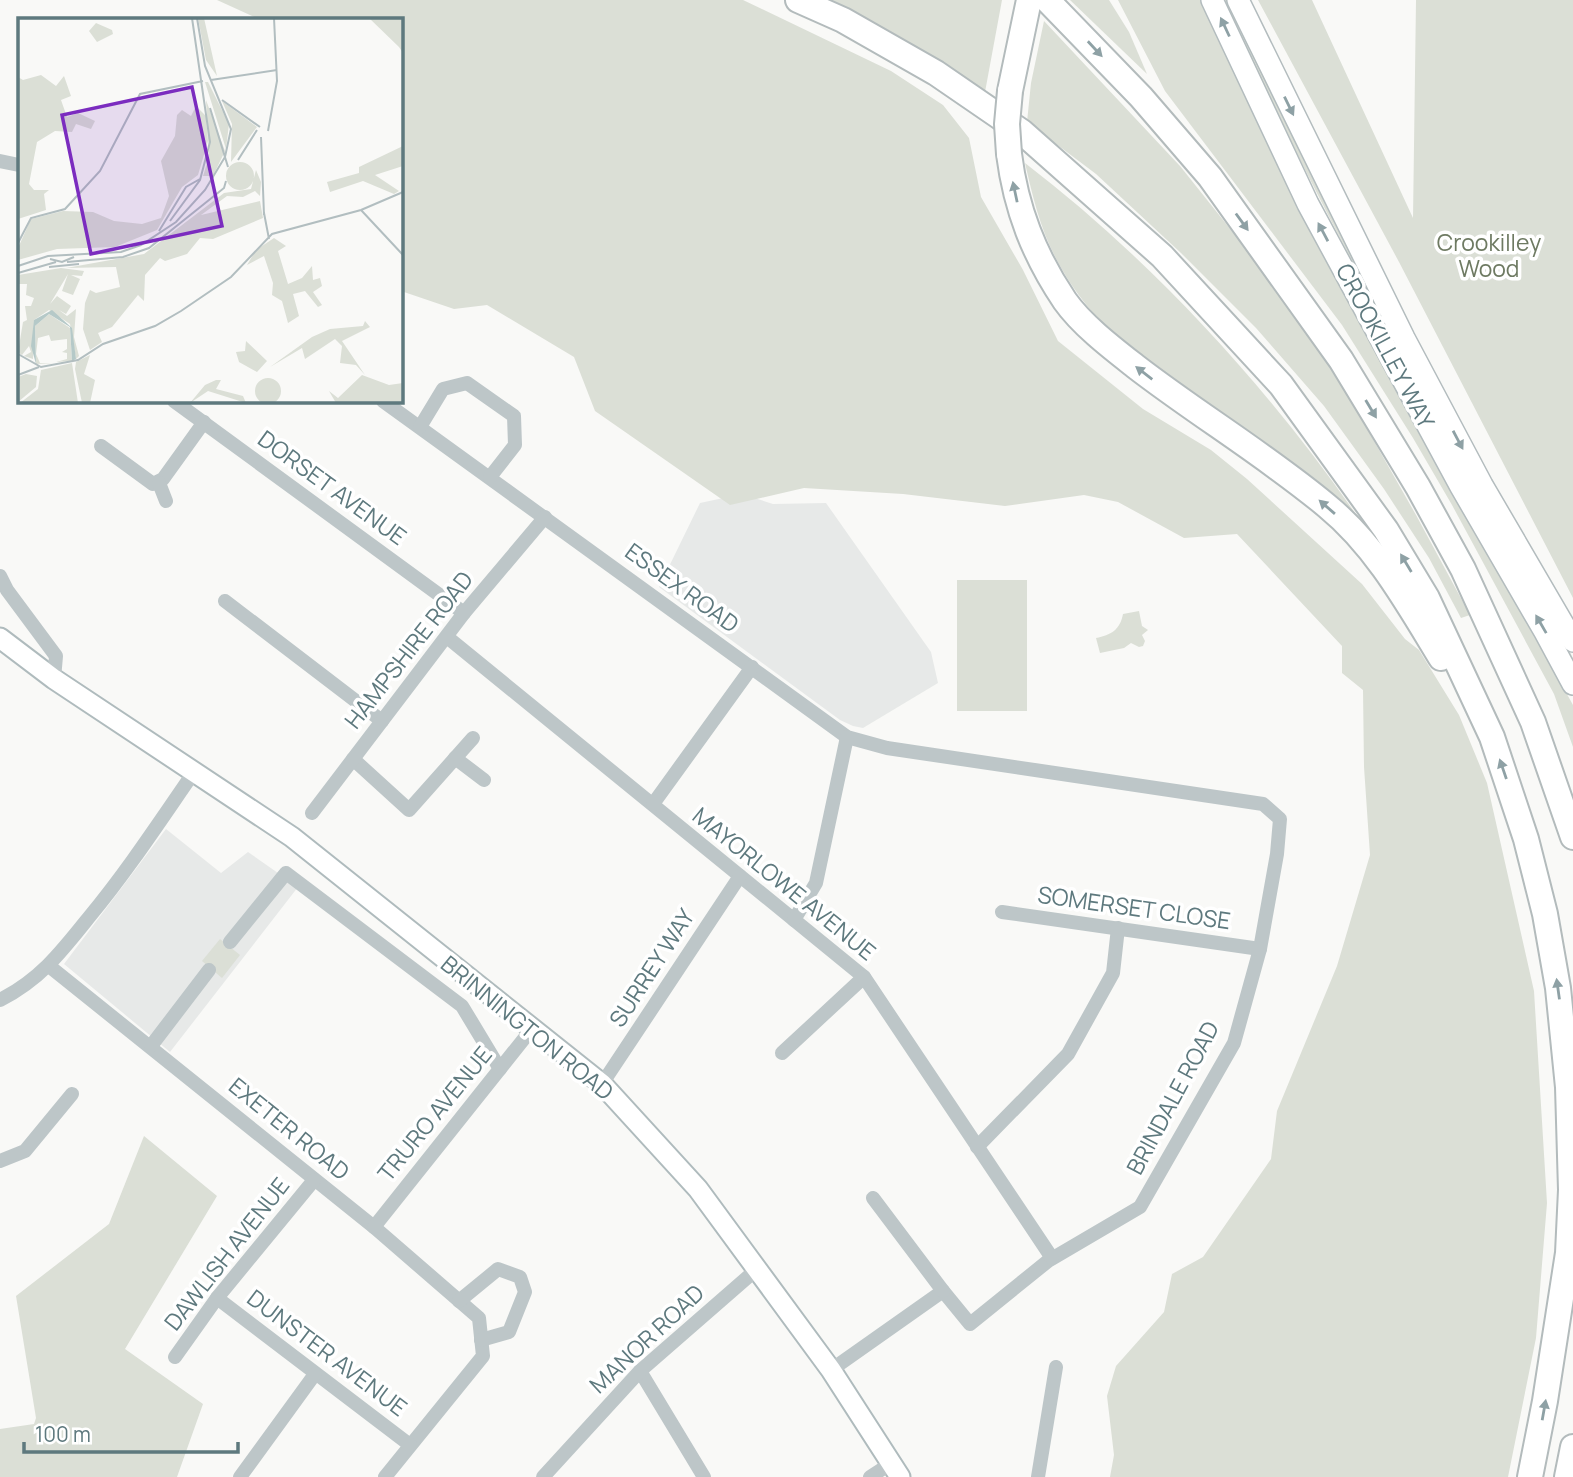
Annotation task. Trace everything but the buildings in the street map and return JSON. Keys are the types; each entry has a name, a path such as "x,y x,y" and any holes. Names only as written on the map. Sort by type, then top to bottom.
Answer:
{"highway":[{"path":"798,0 844,20 936,73 1022,132 1162,256 1281,385 1386,530 1427,598 1492,737 1522,826 1542,902 1558,988 1568,1087 1571,1190 1568,1253 1530,1477"},
{"path":"1472,695 1451,676 1411,608 1373,553 1329,508 1262,454 1172,395 1140,370 1109,345 1067,303 1038,255 1019,212 1009,154 1007,124 1010,91 1034,4 1141,97 1210,177 1341,360 1418,487 1463,569 1533,722 1573,837"},
{"path":"1567,1477 1573,1447"}],"main road":[{"name":"CROOKILLEY WAY","path":"1212,0 1308,204 1461,487 1573,684"},
{"name":"CROOKILLEY WAY","path":"1238,0 1404,338 1482,485 1573,641"}],"street":[{"path":"0,161 18,165"},
{"path":"420,427 443,389 467,383 514,416 515,445 490,477"},
{"name":"ESSEX ROAD","path":"384,402 847,737"},
{"name":"DORSET AVENUE","path":"181,403 464,613"},
{"path":"101,446 153,484 159,483 204,422"},
{"path":"159,483 166,501"},
{"name":"HAMPSHIRE ROAD","path":"312,813 464,613 545,517"},
{"path":"0,576 7,590 56,656 54,679"},
{"path":"225,601 382,721"},
{"name":"MAYORLOWE AVENUE","path":"447,637 864,977 1052,1258"},
{"name":"BRINNINGTON ROAD","path":"0,638 54,679 292,837 602,1084 698,1189 831,1370 895,1470"},
{"path":"653,804 752,667"},
{"path":"794,920 816,883 847,737"},
{"name":"BRINDALE ROAD","path":"847,737 887,748 1263,804 1280,819 1277,854 1260,949 1234,1043 1140,1207 1052,1258 970,1324 943,1291"},
{"path":"353,759 409,810 473,738"},
{"path":"455,758 484,780"},
{"path":"0,1000 21,989 49,966 122,877 194,772"},
{"path":"230,942 286,873 462,1006 500,1069"},
{"name":"SURREY WAY","path":"602,1084 740,876"},
{"name":"SOMERSET CLOSE","path":"1002,912 1260,949"},
{"path":"978,1147 1068,1054 1113,973 1118,928"},
{"name":"EXETER ROAD","path":"49,966 374,1227 479,1318 481,1340"},
{"path":"151,1046 209,970"},
{"path":"782,1053 864,977"},
{"name":"TRURO AVENUE","path":"374,1227 531,1030"},
{"path":"0,1161 24,1151 72,1094"},
{"name":"DAWLISH AVENUE","path":"175,1357 217,1298 314,1180"},
{"path":"831,1370 943,1291 873,1198"},
{"path":"385,1477 483,1356 481,1340 509,1332 525,1292 520,1278 498,1269 459,1301"},
{"name":"MANOR ROAD","path":"543,1477 640,1371 757,1269"},
{"name":"DUNSTER AVENUE","path":"217,1298 410,1445"},
{"path":"1038,1477 1056,1367"},
{"path":"640,1371 704,1477"},
{"path":"240,1477 316,1374"},
{"path":"870,1477 895,1470"}],"shaded area":[{"path":"742,494 773,504 826,503 931,652 938,683 863,728 853,726 840,720 659,587 700,503"},
{"path":"166,829 221,873 248,852 298,887 170,1052 64,964"}],"green space":[{"path":"217,0 743,0 891,71 943,105 969,138 981,197 1023,270 1058,341 1143,409 1211,450 1247,479 1362,584 1405,639 1419,650 1459,715 1487,783 1534,991 1547,1203 1536,1338 1508,1477 1110,1477 1114,1455 1107,1396 1116,1366 1164,1312 1172,1274 1203,1257 1271,1159 1277,1111 1337,966 1370,855 1364,767 1363,690 1342,673 1342,646 1237,534 1184,538 1118,502 1084,495 1005,506 903,494 804,488 730,505 595,411 574,357 487,305 454,309 402,291 402,18 257,18"},
{"path":"829,0 1002,0 985,92 888,30"},
{"path":"1070,0 1109,0 1129,32 1147,74"},
{"path":"1118,0 1204,0 1460,501 1573,705 1573,747 1554,694 1413,438 1342,325 1165,91"},
{"path":"1223,0 1228,0 1573,658 1573,667 1348,253"},
{"name":"Crookilley Wood","path":"1258,0 1312,0 1413,218 1416,0 1573,0 1573,598 1399,262"},
{"path":"1044,21 1180,166 1267,275 1328,360 1470,615 1461,618 1429,558 1384,489 1324,406 1256,328 1096,174 1027,122 1031,83"},
{"path":"1025,163 1122,245 1212,334 1294,431 1369,533 1311,478 1162,375 1104,325 1080,296 1047,240"},
{"path":"957,580 1027,580 1027,711 957,711"},
{"path":"1139,611 1142,626 1148,630 1142,635 1145,641 1143,646 1131,643 1124,648 1100,653 1096,638 1114,631 1123,614"},
{"path":"220,939 240,955 222,978 202,961"},
{"path":"144,1136 217,1196 125,1349 203,1404 177,1477 0,1477 0,1429 34,1424 36,1418 16,1296 109,1224"}]}
